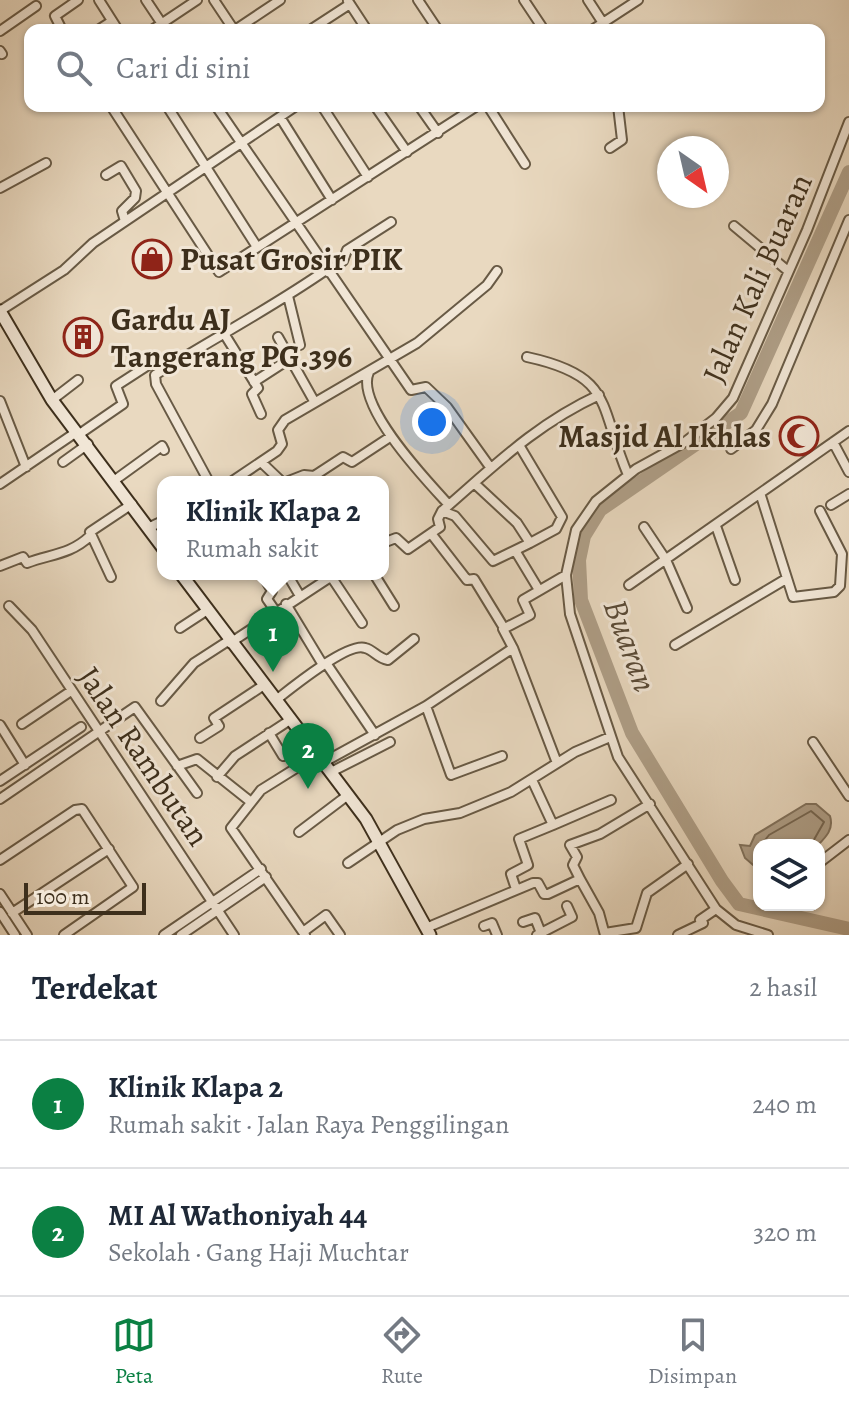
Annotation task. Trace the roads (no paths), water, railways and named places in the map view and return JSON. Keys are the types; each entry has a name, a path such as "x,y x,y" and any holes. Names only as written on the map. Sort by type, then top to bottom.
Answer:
{"main road":[{"path":"0,311 52,400 157,538"},
{"path":"185,580 229,642 348,795 379,840 428,931"}],"street":[{"path":"59,24 55,16 78,0"},
{"path":"99,0 114,24"},
{"path":"146,0 162,24"},
{"path":"168,24 197,0"},
{"path":"214,0 231,24"},
{"path":"244,24 280,0"},
{"path":"418,0 434,24"},
{"path":"524,0 540,24"},
{"path":"588,0 603,23 637,0"},
{"path":"318,24 348,2 363,24"},
{"path":"0,31 36,6"},
{"path":"107,24 112,21"},
{"path":"118,112 219,272 468,112"},
{"path":"171,112 257,247"},
{"path":"220,112 411,390 425,386 447,407 490,467"},
{"path":"0,311 64,270 93,243 284,112"},
{"path":"288,112 332,200"},
{"path":"326,112 368,177"},
{"path":"379,112 407,152"},
{"path":"425,112 442,130"},
{"path":"492,112 525,164"},
{"path":"610,148 622,140 619,112"},
{"name":"Jalan Kali Buaran","path":"768,935 746,932 725,919 716,909 618,757 570,614 566,575 576,530 584,513 628,475 685,442 716,418 733,398 849,122"},
{"path":"0,188 46,163"},
{"path":"106,175 121,166 136,191 135,198 122,211 125,221"},
{"path":"731,449 762,423 849,220"},
{"path":"206,476 156,384 155,375 343,261 347,250 391,222"},
{"path":"734,226 788,271"},
{"path":"840,243 849,249"},
{"path":"240,476 282,444 278,430 281,425 314,401 369,372 429,334 487,285 497,271"},
{"path":"288,296 300,345"},
{"path":"225,335 258,388 252,394 261,414"},
{"path":"278,337 314,401"},
{"path":"527,357 573,369 599,395 628,475"},
{"path":"254,382 291,358"},
{"path":"0,484 123,404 116,386 153,362 163,370"},
{"path":"369,372 367,385 390,437 489,560 500,560 556,529 562,518 519,445"},
{"path":"52,400 78,380"},
{"path":"389,541 396,538 408,549 433,536 440,527 438,519 446,508 490,467 565,411 599,395"},
{"path":"0,401 4,424 26,467"},
{"path":"629,585 761,496 849,431"},
{"path":"314,476 343,457 352,462 390,437"},
{"path":"833,442 849,472"},
{"path":"63,462 88,444"},
{"path":"115,480 162,446 164,450"},
{"path":"261,462 277,476"},
{"path":"474,483 517,523 530,543"},
{"path":"831,505 849,494"},
{"path":"761,496 793,597 834,592 840,586 846,552 820,511"},
{"path":"0,566 23,557 27,563 55,557 78,547 90,536 93,528 132,504"},
{"path":"150,527 157,524"},
{"path":"716,526 735,580"},
{"path":"644,527 666,560 687,608"},
{"path":"90,536 111,577"},
{"path":"433,536 467,580 474,579 504,628 557,763"},
{"path":"516,552 535,592"},
{"path":"504,628 530,615 523,601 566,575"},
{"path":"675,645 786,579"},
{"path":"266,580 272,591 267,598 276,612"},
{"path":"291,580 300,596"},
{"path":"161,701 194,663 324,580"},
{"path":"335,580 362,623"},
{"path":"378,580 394,606"},
{"path":"286,604 375,735"},
{"name":"Jalan Rambutan","path":"9,606 32,630 234,935"},
{"path":"180,628 206,611"},
{"path":"276,700 325,664 365,647 388,660 414,639"},
{"path":"324,763 426,706 513,648"},
{"path":"200,738 219,726 214,718 264,685"},
{"path":"22,724 71,691"},
{"path":"426,706 451,775 502,756"},
{"path":"0,799 135,707 197,793"},
{"path":"217,777 235,756 290,720"},
{"path":"0,725 25,765"},
{"path":"0,781 81,727"},
{"path":"269,733 283,756 306,742"},
{"path":"553,825 533,782 535,775 610,737"},
{"path":"340,935 326,915 304,933 231,828 261,790 324,763 390,742"},
{"path":"813,742 849,796"},
{"path":"177,766 198,760 251,802"},
{"path":"348,863 379,840 415,822 460,813 533,782"},
{"path":"299,832 348,795"},
{"path":"516,889 511,874 528,865 519,839 611,800"},
{"path":"650,804 600,834 570,845 577,857 573,865 599,913 605,934 638,931 647,893 688,864"},
{"path":"0,860 79,809 133,884 132,890 64,935"},
{"path":"825,858 849,840"},
{"path":"12,913 109,849"},
{"path":"164,935 264,873"},
{"path":"428,931 536,882 544,894 548,894 580,879"},
{"path":"0,894 27,935"},
{"path":"181,935 215,906"},
{"path":"523,922 536,919 539,934 572,917 567,906"},
{"path":"678,935 703,923 700,920 716,909"},
{"path":"1,916 15,935"},
{"path":"484,926 492,923 497,935"}],"water":[{"path":"806,804 816,804 830,816 830,829 823,839 753,839"},
{"path":"753,839 753,865 745,858 740,845 750,846"}],"waterway":[{"name":"Buaran","path":"849,172 741,413 600,510 584,536 579,560 581,600 632,733 722,881 739,904 849,929"}],"place":[{"name":"Pusat Grosir PIK","path":"152,259"},
{"name":"Gardu AJ Tangerang PG.396","path":"83,337"},
{"name":"Masjid Al Ikhlas","path":"799,436"},
{"name":"Klinik Klapa 2","path":"273,672"},
{"name":"MI Al Wathoniyah 44","path":"308,789"}]}
